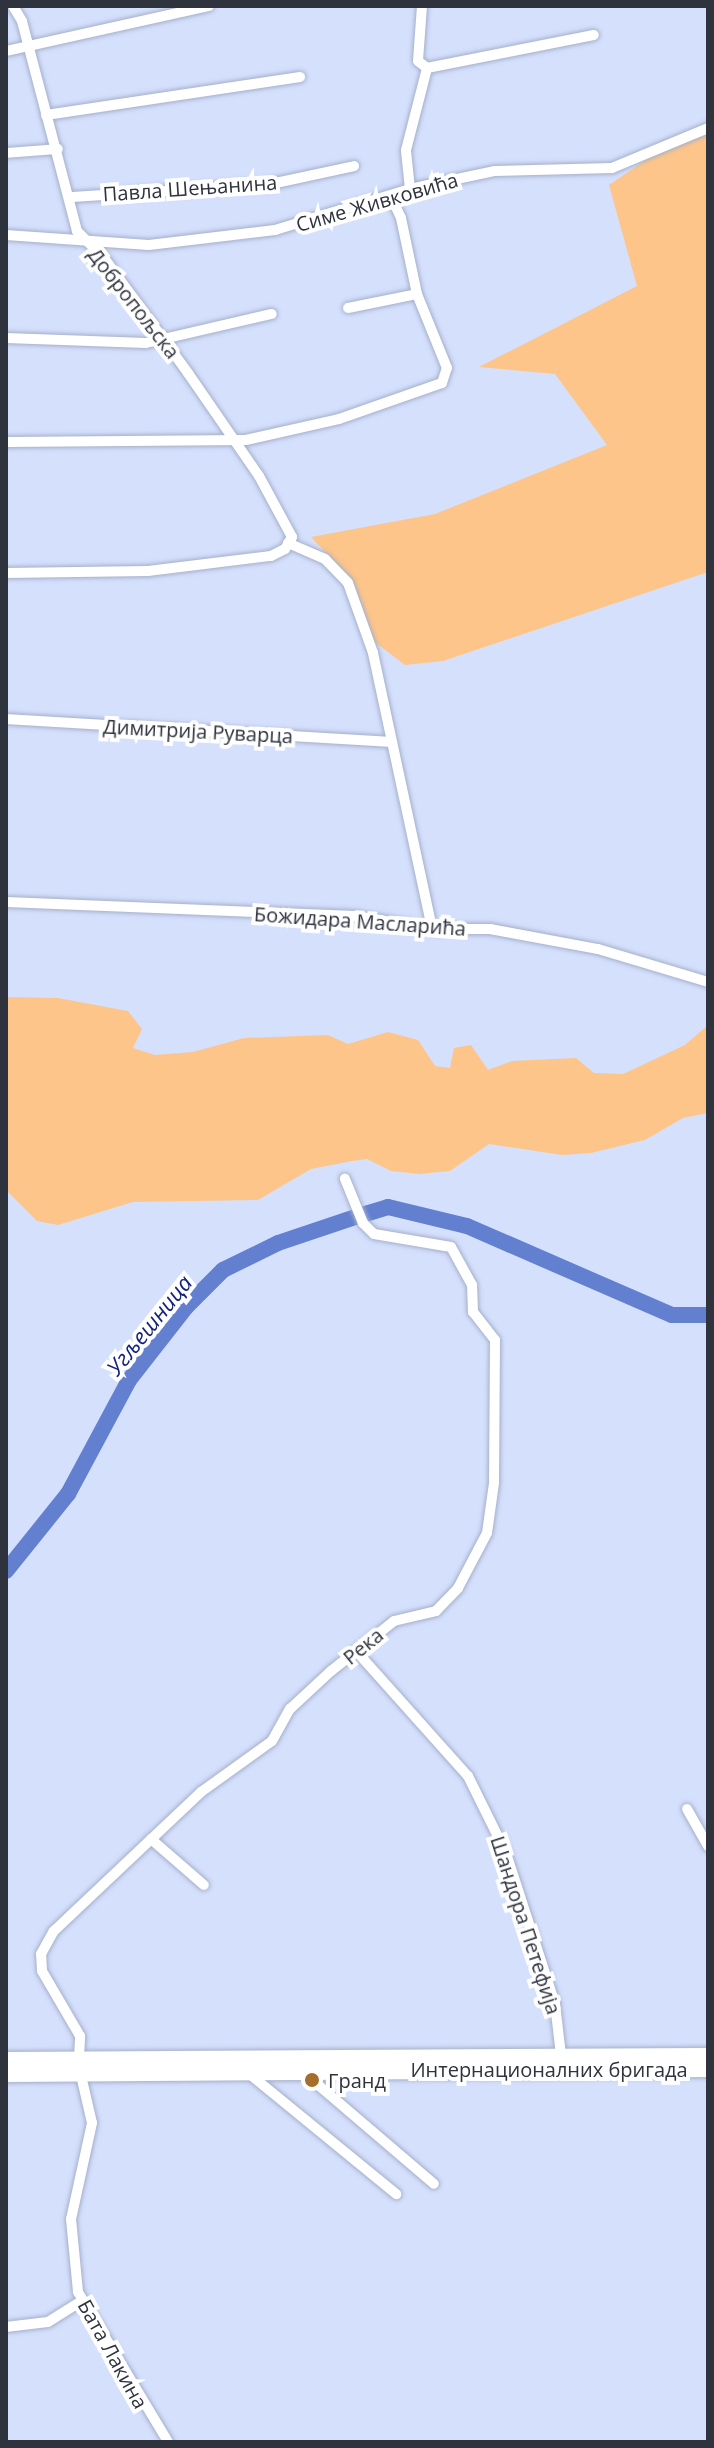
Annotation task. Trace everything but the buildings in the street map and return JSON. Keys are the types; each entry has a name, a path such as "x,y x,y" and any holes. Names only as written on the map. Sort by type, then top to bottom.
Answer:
{"main road":[{"name":"Интернационалних бригада","path":"6,2074 80,2064 561,2055 708,2056"},
{"name":"Интернационалних бригада","path":"6,2060 247,2070 708,2069"}],"street":[{"name":"Добропољска","path":"13,6 29,47 72,197 77,231 164,340 232,439 290,540"},
{"path":"6,51 209,6"},
{"path":"422,6 418,61 427,68 594,35"},
{"path":"410,189 406,150 427,68"},
{"path":"46,115 300,77"},
{"name":"Симе Живковића","path":"6,235 149,245 275,230 410,189 495,171 612,168 708,128"},
{"path":"6,153 58,149"},
{"name":"Павла Шењанина","path":"72,197 271,184 354,166"},
{"path":"6,442 232,439 339,419 428,391 442,383 447,368 417,294 401,218 391,197"},
{"path":"348,308 417,294"},
{"path":"6,338 164,340 272,314"},
{"path":"6,573 148,571 271,556 290,540 325,559 348,583 373,653 432,929"},
{"name":"Димитрија Руварца","path":"6,719 391,742"},
{"name":"Божидара Масларића","path":"6,902 355,916 432,929 490,929 598,949 708,982"},
{"name":"Река","path":"40,1963 47,1943 69,1913 217,1779 272,1741 298,1701 394,1621 436,1611 476,1558 493,1512 492,1419 498,1351 495,1340 473,1312 472,1285 451,1247 374,1234 363,1223 345,1179"},
{"name":"Шандора Петефија","path":"357,1652 449,1750 485,1809 506,1853 544,1967 561,2055"},
{"path":"687,1809 708,1846"},
{"path":"151,1839 204,1885"},
{"name":"Бата Лакина","path":"40,1963 80,2036 80,2064 92,2123 71,2219 71,2260 81,2301 168,2442"},
{"path":"247,2070 396,2194"},
{"path":"302,2070 434,2184"},
{"path":"6,2327 48,2322 81,2301"}],"shaded area":[{"path":"708,135 708,572 443,661 405,665 368,637 350,578 311,537 435,514 607,445 555,374 479,367 637,286 609,185 665,147"},
{"path":"6,997 58,998 128,1011 142,1029 133,1048 155,1055 193,1052 244,1038 328,1035 348,1044 388,1032 418,1040 435,1066 450,1068 454,1048 471,1045 488,1070 512,1061 576,1058 594,1073 623,1074 685,1045 708,1025 708,1113 683,1118 645,1140 591,1153 562,1155 489,1144 450,1171 419,1174 391,1171 367,1159 352,1161 311,1169 258,1200 133,1202 58,1225 37,1221 6,1190"}],"waterway":[{"name":"Угљешница","path":"362,1215 388,1207 467,1226 672,1315 708,1315"},
{"name":"Угљешница","path":"6,1571 68,1494 129,1380 186,1307 223,1270 278,1243 358,1216"}],"place":[{"name":"Гранд","path":"312,2080"}]}
